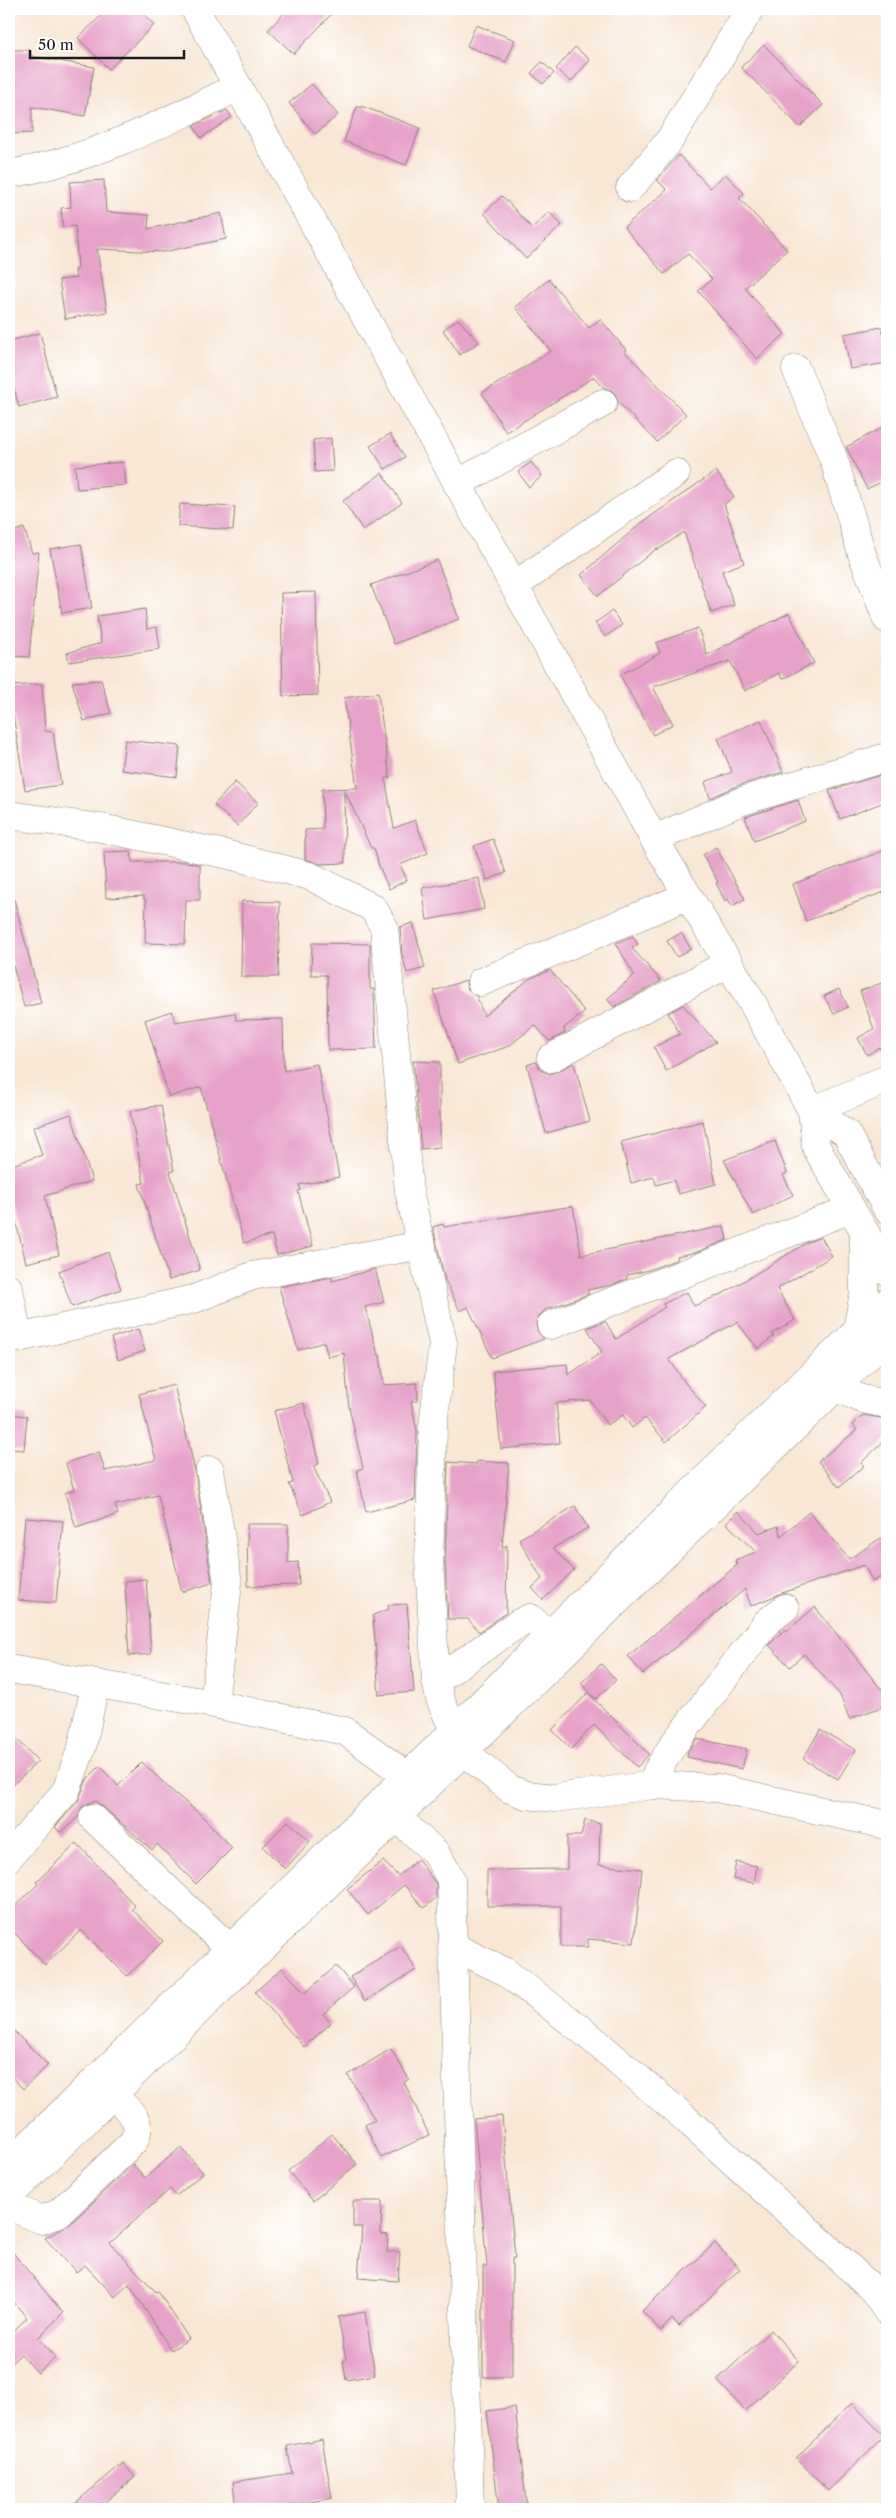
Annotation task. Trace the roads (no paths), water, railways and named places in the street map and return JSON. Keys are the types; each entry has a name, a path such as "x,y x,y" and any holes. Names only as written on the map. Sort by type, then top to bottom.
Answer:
{"street":[{"path":"195,9 654,839 729,963 812,1111 816,1148 887,1271"},
{"path":"630,188 669,140 750,9"},
{"path":"9,174 38,169 96,152 153,129 238,87"},
{"path":"796,369 834,460 862,554 887,619"},
{"path":"457,484 603,403"},
{"path":"514,586 676,473"},
{"path":"654,839 742,801 887,757"},
{"path":"9,816 101,828 225,854 310,876 374,908 384,927 409,1191 443,1342 433,1426 429,1561 436,1681 440,1699 459,1741 510,1789 526,1795 555,1798 653,1785 717,1788 887,1825"},
{"path":"481,982 688,896"},
{"path":"551,1058 729,963"},
{"path":"812,1111 887,1079"},
{"path":"812,1111 846,1133 887,1209"},
{"path":"550,1325 851,1209"},
{"path":"857,1330 864,1294 864,1232"},
{"path":"9,1289 14,1339 194,1299 252,1276 422,1245"},
{"path":"9,2196 396,1817 550,1635 887,1302"},
{"path":"9,2164 406,1775 459,1741 834,1387 876,1358 887,1337"},
{"path":"834,1387 862,1400 887,1404"},
{"path":"210,1470 228,1583 214,1704"},
{"path":"653,1785 657,1771 684,1730 767,1622 785,1608"},
{"path":"436,1681 519,1623 530,1618 550,1635"},
{"path":"9,1669 214,1704 345,1731 406,1775"},
{"path":"9,1857 66,1791 82,1748 94,1685"},
{"path":"396,1817 435,1852 451,1879 470,2509"},
{"path":"92,1818 229,1948"},
{"path":"452,1946 504,1971 582,2030 686,2118 872,2288 887,2311"},
{"path":"9,2206 42,2220 59,2213 133,2142 139,2132 138,2121 112,2095"}]}
